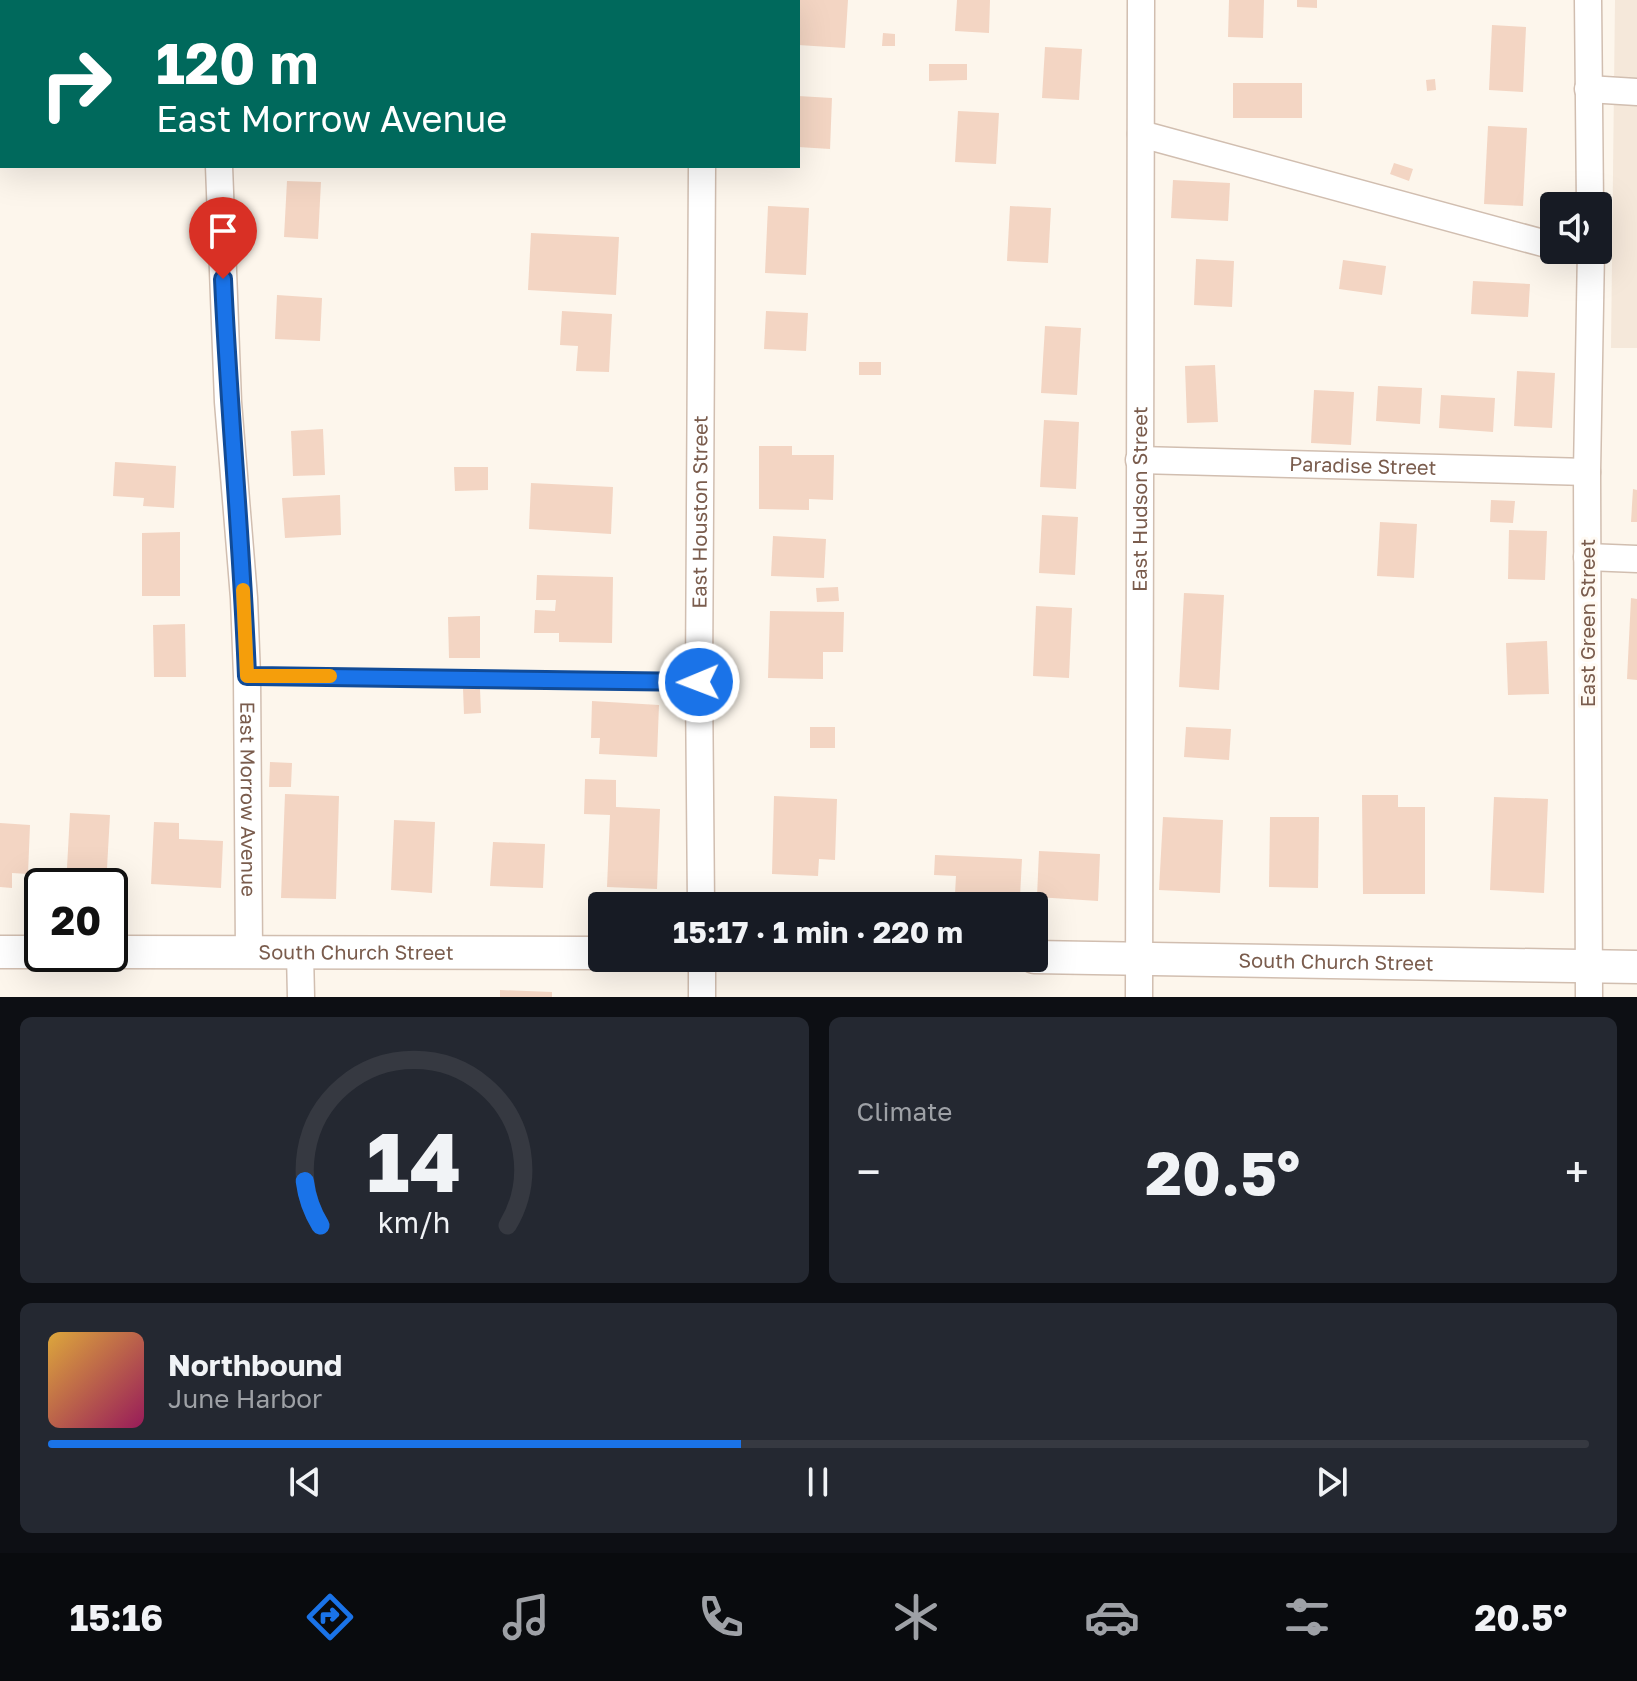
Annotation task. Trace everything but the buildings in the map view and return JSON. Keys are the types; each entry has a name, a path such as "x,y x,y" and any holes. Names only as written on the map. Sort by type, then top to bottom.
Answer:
{"street":[{"name":"East Hudson Street","path":"1139,997 1141,0"},
{"path":"1588,0 1590,192"},
{"path":"1588,89 1637,92"},
{"path":"1141,134 1540,242"},
{"name":"East Morrow Avenue","path":"219,168 228,402 244,598 247,676 249,952"},
{"name":"East Houston Street","path":"701,892 702,168"},
{"name":"East Green Street","path":"1584,264 1589,982"},
{"name":"Paradise Street","path":"1139,460 1587,472"},
{"path":"1587,557 1637,559"},
{"path":"0,952 24,952"},
{"name":"South Church Street","path":"128,952 588,953"},
{"path":"300,953 301,997"},
{"name":"South Church Street","path":"1048,957 1140,958 1589,982 1637,967"},
{"path":"702,972 702,997"}],"lane":[{"path":"247,676 699,682"}],"shaded area":[{"path":"1615,0 1637,0 1637,348 1611,348"}],"slow traffic":[{"path":"243,590 247,676 330,676"}],"route":[{"path":"223,279 228,402 244,598 247,676 699,682"}]}
